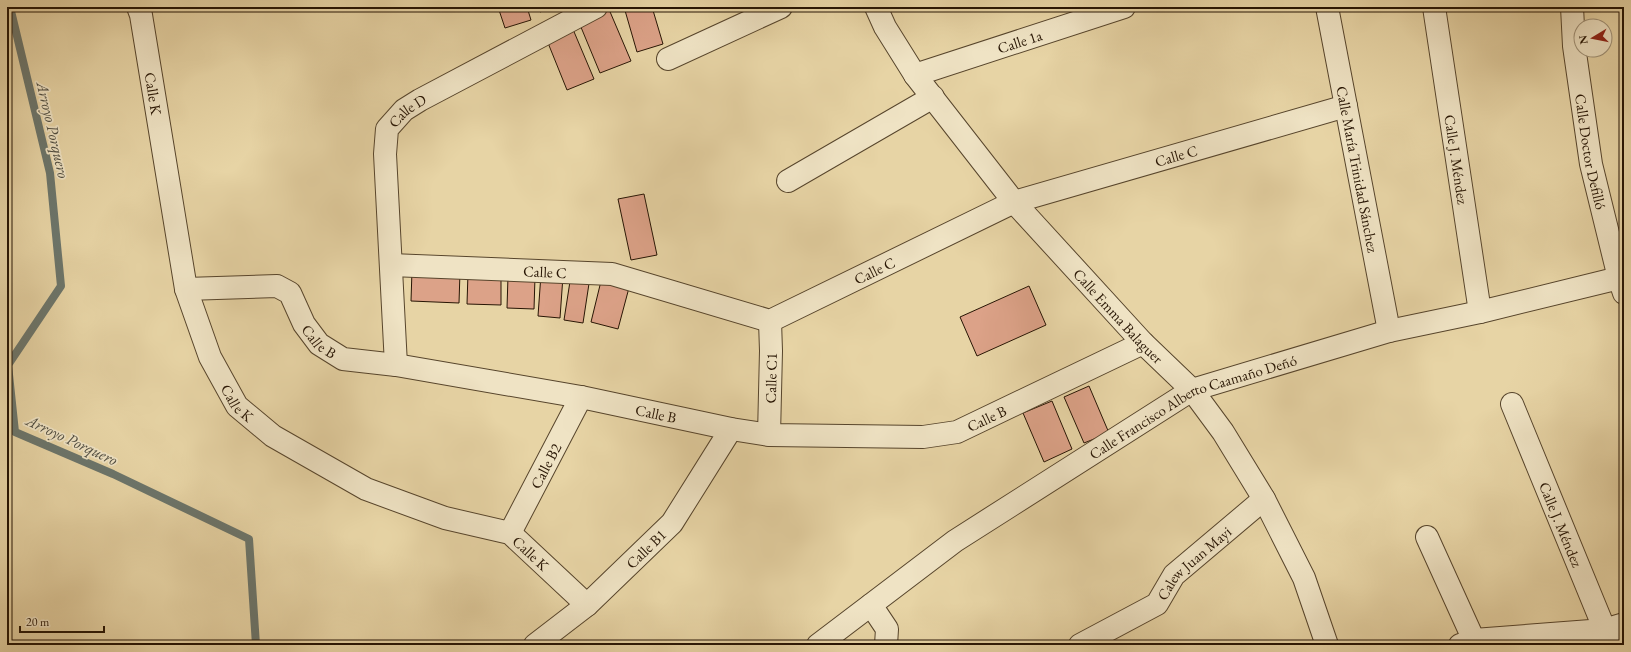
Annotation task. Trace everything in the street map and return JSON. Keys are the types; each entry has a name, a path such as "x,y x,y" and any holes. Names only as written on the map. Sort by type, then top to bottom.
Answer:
{"street":[{"name":"Calle K","path":"138,7 141,15 186,289 210,357 237,406 272,436 366,489 445,518 510,533 587,605"},
{"name":"Calle D","path":"396,365 385,154 387,128 404,110 420,100 596,7"},
{"path":"668,59 781,7"},
{"name":"Calle Emma Balaguer","path":"876,7 885,27 915,75 1014,202 1144,343 1192,390 1223,432 1264,499 1304,578 1327,645"},
{"name":"Calle 1a","path":"915,75 1124,7"},
{"name":"Calle María Trinidad Sánchez","path":"1328,7 1389,331"},
{"name":"Calle J. Méndez","path":"1434,7 1480,312"},
{"name":"Calle Doctor Defilló","path":"1572,7 1574,46 1590,164 1621,285"},
{"path":"788,181 933,97"},
{"name":"Calle C","path":"391,265 612,274 770,321 1014,202 1346,106"},
{"name":"Calle Francisco Alberto Caamaño Deñó","path":"818,645 955,541 1192,390 1389,331 1621,285"},
{"name":"Calle B","path":"186,289 277,286 290,294 304,324 319,344 343,358 396,365 581,397 731,429 769,435 923,437 957,432 1144,343"},
{"name":"Calle C1","path":"769,435 771,351 770,321"},
{"name":"Calle B2","path":"510,533 581,397"},
{"name":"Calle J. Méndez","path":"1512,404 1613,633"},
{"name":"Calle B1","path":"535,645 587,605 672,523 731,429"},
{"name":"Calew Juan Mayi","path":"1080,645 1157,604 1174,575 1264,499"},
{"path":"1427,537 1470,644 1613,633"},
{"path":"871,605 887,629 886,645"}],"building":[{"path":"498,7 527,7 531,20 505,28"},
{"path":"538,7 553,7 540,12"},
{"path":"608,7 631,61 600,73 578,20"},
{"path":"624,7 652,7 663,44 637,52"},
{"path":"572,27 594,79 567,90 546,38"},
{"path":"644,194 657,255 631,260 618,199"},
{"path":"412,270 460,272 459,303 411,301"},
{"path":"468,273 501,274 501,305 467,304"},
{"path":"541,274 563,276 560,318 538,316"},
{"path":"571,275 590,277 583,323 564,320"},
{"path":"508,276 535,277 534,309 507,308"},
{"path":"602,277 630,284 618,329 591,322"},
{"path":"1029,286 1046,325 977,356 960,317"},
{"path":"1089,386 1109,433 1084,443 1064,397"},
{"path":"1052,401 1072,449 1044,462 1023,413"}],"waterway":[{"name":"Arroyo Porquero","path":"10,7 50,173 61,286 8,365 15,432 113,474 249,539 256,645"}]}
